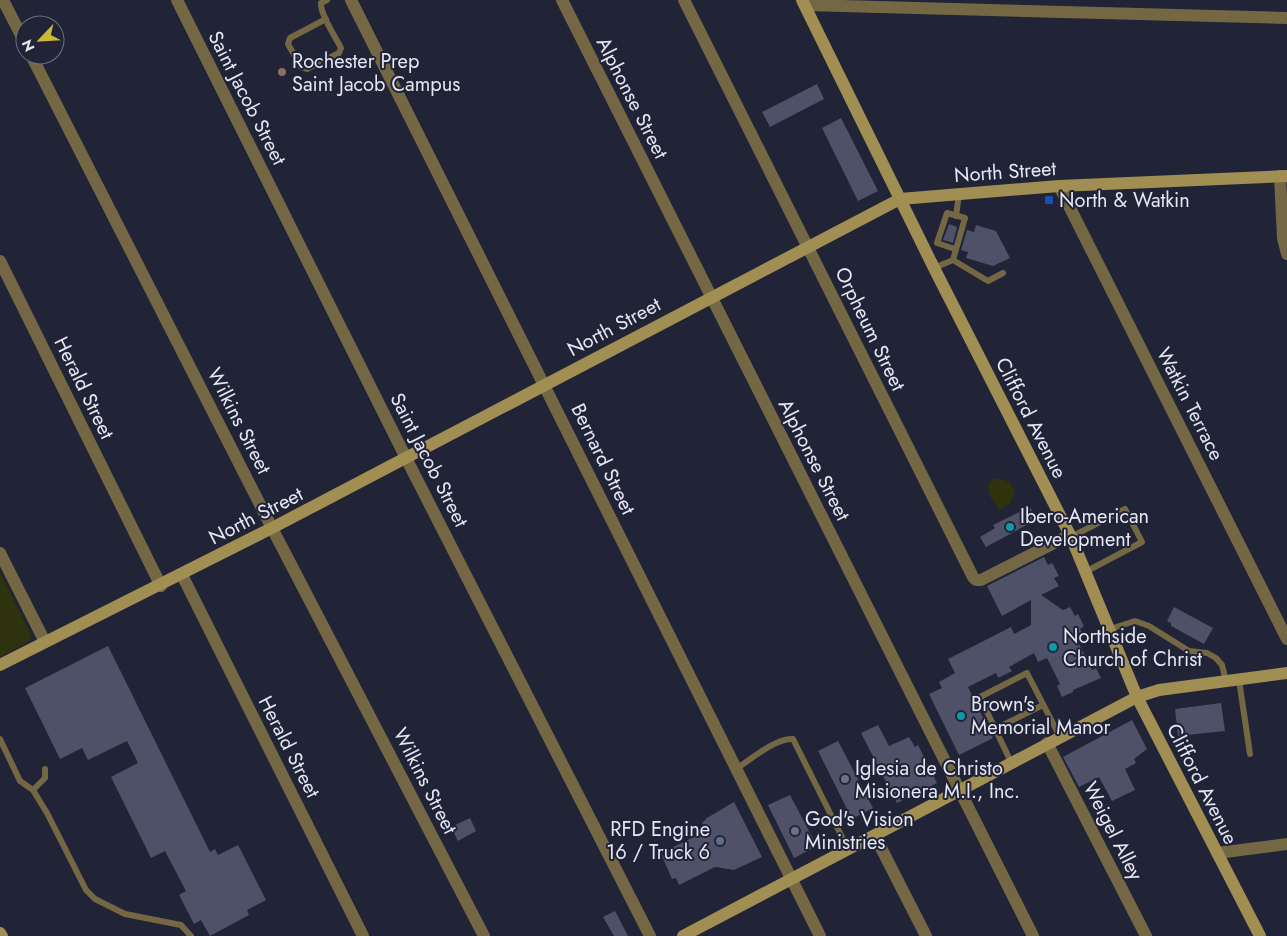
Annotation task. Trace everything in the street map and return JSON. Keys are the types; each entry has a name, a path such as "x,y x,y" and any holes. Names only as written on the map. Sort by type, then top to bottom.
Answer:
{"main road":[{"name":"Clifford Avenue","path":"804,2 934,268 1087,571 1137,697 1260,936"},
{"name":"North Street","path":"0,665 161,586 900,199 1060,186 1284,176"},
{"path":"683,936 1137,697 1159,690 1287,673"}],"street":[{"path":"3,0 15,23"},
{"name":"Saint Jacob Street","path":"177,0 406,458 650,936"},
{"name":"Bernard Street","path":"351,0 820,936"},
{"name":"Alphonse Street","path":"562,0 1033,936"},
{"name":"Orpheum Street","path":"684,0 972,577 976,580 981,580 1070,536"},
{"path":"804,2 1088,6 1287,18"},
{"name":"Wilkins Street","path":"36,65 272,528 484,936"},
{"path":"1284,176 1284,238 1287,254"},
{"name":"Watkin Terrace","path":"1060,186 1287,639"},
{"name":"Herald Street","path":"0,261 161,586"},
{"path":"0,553 45,642"},
{"name":"Herald Street","path":"182,575 364,936"},
{"name":"Weigel Alley","path":"1047,743 1146,936"},
{"path":"874,836 926,936"},
{"path":"1216,852 1287,844"}],"lane":[{"path":"326,19 290,38 288,44 301,68 307,69 339,53 341,48 321,8 321,3 327,0"},
{"path":"956,216 958,194"},
{"path":"953,260 965,218 947,213 937,243 955,249"},
{"path":"934,268 953,260"},
{"path":"953,260 988,281 1003,273"},
{"path":"1070,536 1125,509 1142,542 1087,571"},
{"path":"1110,629 1135,621 1149,626 1189,650 1207,653 1216,658 1222,666 1226,682"},
{"path":"1011,762 980,697 1027,674 1060,737"},
{"path":"1239,680 1250,754"},
{"path":"996,729 1043,705"},
{"path":"736,769 787,738 793,739 848,849"},
{"path":"0,739 20,781 33,790 86,890 95,899 125,914 181,925 191,936"},
{"path":"33,790 45,778 45,768"}],"green space":[{"path":"996,478 1010,482 1015,492 1010,504 999,510 989,495 988,484"},
{"path":"0,572 31,634 29,641 0,657"}],"building":[{"path":"817,84 824,99 770,127 762,112"},
{"path":"841,118 878,191 858,201 822,128"},
{"path":"949,224 957,227 953,243 943,240"},
{"path":"976,225 996,231 1010,258 993,266 966,258 968,252 961,250 967,230 974,232"},
{"name":"Ibero-American Development","path":"1030,507 1036,520 986,547 980,537 995,528 993,525"},
{"path":"1044,557 1048,565 1052,563 1059,576 1054,578 1059,586 1041,595 1063,610 1070,607 1075,616 1078,614 1084,626 1080,629 1084,637 1077,640 1092,670 1096,668 1101,678 1062,697 1057,686 1060,684 1047,658 1038,662 1034,653 1009,667 1012,671 998,678 996,673 968,687 993,738 959,755 929,694 942,688 939,682 955,673 948,659 1011,627 1014,634 1031,625 1031,600 1002,616 987,586"},
{"path":"1174,607 1213,628 1204,644 1171,626 1171,623 1167,621"},
{"path":"108,646 210,852 215,849 218,855 238,845 266,900 247,910 249,915 210,936 201,920 194,924 179,895 186,891 165,851 151,858 111,777 138,763 127,741 88,760 82,748 60,759 25,688"},
{"path":"1221,703 1225,731 1178,736 1175,709"},
{"path":"1132,720 1147,749 1134,759 1136,763 1125,769 1135,790 1112,801 1099,777 1079,787 1063,757"},
{"path":"878,725 889,746 909,737 915,747 918,745 937,783 897,803 861,733"},
{"name":"Iglesia de Christo Misionera M.I., Inc.","path":"838,741 873,808 852,819 818,751"},
{"name":"God's Vision Ministries","path":"790,795 817,846 794,858 768,805"},
{"name":"RFD Engine 16 / Truck 6","path":"734,802 762,857 734,870 715,867 679,885 676,878 672,879 662,856 665,851 706,831 702,823"},
{"path":"470,818 476,831 458,841 451,827"},
{"path":"615,911 628,936 614,936 603,917"}],"place":[{"name":"Rochester Prep Saint Jacob Campus","path":"282,72"},
{"name":"North & Watkin","path":"1049,200"},
{"name":"Ibero-American Development","path":"1010,527"},
{"name":"Northside Church of Christ","path":"1053,647"},
{"name":"Brown's Memorial Manor","path":"961,716"},
{"name":"Iglesia de Christo Misionera M.I., Inc.","path":"845,779"},
{"name":"God's Vision Ministries","path":"795,831"},
{"name":"RFD Engine 16 / Truck 6","path":"720,841"}]}
